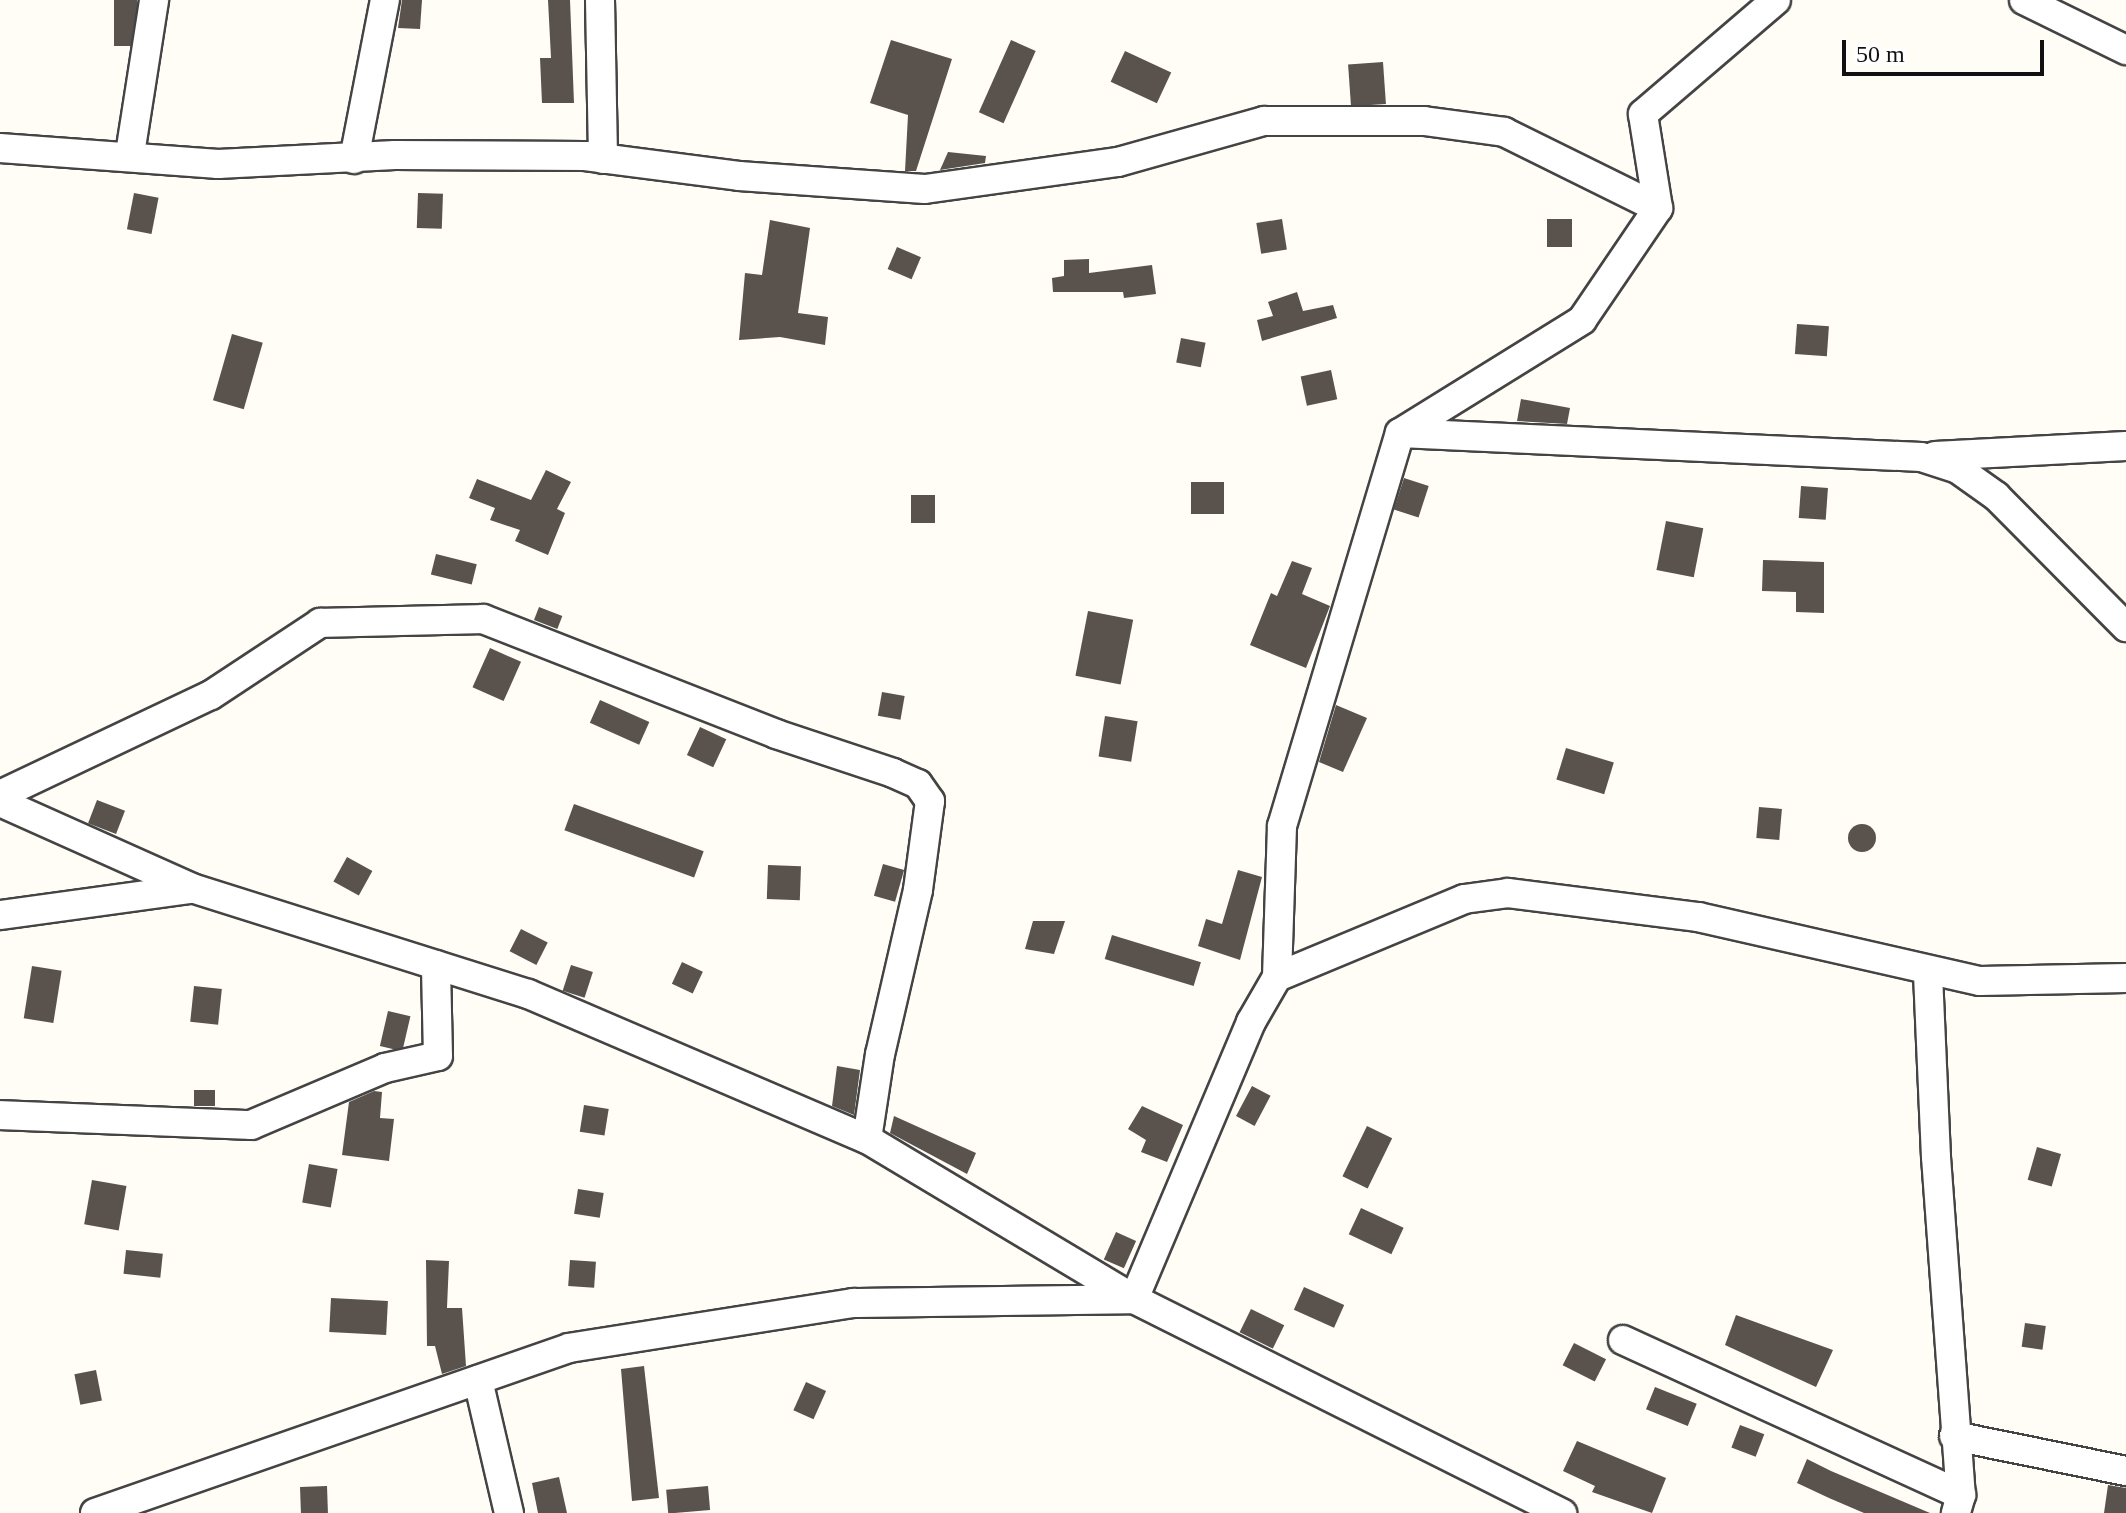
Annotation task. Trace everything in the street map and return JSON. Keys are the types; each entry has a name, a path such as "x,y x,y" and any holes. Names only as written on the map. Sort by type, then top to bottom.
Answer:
{"street":[{"path":"130,154 154,0"},
{"path":"354,159 385,0"},
{"path":"600,0 603,159"},
{"path":"1134,1299 1251,1022 1277,977 1282,826 1400,433 1582,320 1658,208 1643,114 1776,0"},
{"path":"2024,0 2126,50"},
{"path":"0,148 130,154 218,164 354,159 603,159 739,176 925,189 1118,162 1264,121 1424,121 1504,132 1658,208"},
{"path":"1400,433 1910,456 2126,446"},
{"path":"1910,456 1958,469 1996,496 2126,627"},
{"path":"0,795 211,695 320,623 350,622 483,619 776,734 893,773 918,784 930,801 918,890 880,1054 867,1139"},
{"path":"0,802 192,888 528,994 867,1139 1134,1299 1562,1513"},
{"path":"0,915 192,888"},
{"path":"1277,977 1464,899 1508,893 1698,917 1928,974 1980,981 2125,976"},
{"path":"0,1115 251,1125 385,1068 438,1056 436,965"},
{"path":"1928,974 1959,1504"},
{"path":"95,1513 569,1348 853,1303 1134,1299"},
{"path":"1623,1340 1959,1504"},
{"path":"478,1380 509,1513"},
{"path":"1954,1436 2126,1471"}],"building":[{"path":"114,0 137,0 137,46 114,46"},
{"path":"402,0 422,0 420,29 398,28"},
{"path":"548,0 570,0 574,103 542,103 540,58 551,58"},
{"path":"891,40 952,59 916,171 905,171 908,115 870,103"},
{"path":"1011,40 1036,51 1004,123 979,112"},
{"path":"1125,51 1171,73 1157,103 1111,82"},
{"path":"1383,62 1386,104 1351,106 1348,64"},
{"path":"948,152 986,156 985,163 940,170"},
{"path":"134,193 159,198 151,234 127,229"},
{"path":"418,193 443,194 442,229 417,228"},
{"path":"1282,219 1287,250 1261,254 1256,223"},
{"path":"1547,219 1572,219 1572,247 1547,247"},
{"path":"770,220 810,228 798,313 828,317 825,345 780,337 739,340 745,273 762,275"},
{"path":"897,247 921,257 912,279 888,269"},
{"path":"1089,259 1089,273 1152,265 1156,294 1124,298 1123,292 1053,292 1052,278 1064,276 1064,260"},
{"path":"1297,292 1303,311 1333,305 1337,318 1262,341 1257,320 1273,316 1268,302"},
{"path":"1797,324 1829,326 1827,356 1795,354"},
{"path":"232,334 263,343 244,409 213,400"},
{"path":"1181,338 1206,343 1201,367 1176,363"},
{"path":"1331,370 1337,399 1307,406 1301,376"},
{"path":"1521,399 1570,408 1567,424 1517,421"},
{"path":"546,470 571,482 557,509 565,513 548,555 515,541 520,530 490,520 495,508 469,498 477,479 531,500"},
{"path":"1404,478 1429,486 1419,517 1394,509"},
{"path":"1191,482 1224,482 1224,514 1191,514"},
{"path":"1801,486 1828,488 1826,520 1799,518"},
{"path":"911,495 935,495 935,523 911,523"},
{"path":"1666,521 1703,528 1694,577 1656,570"},
{"path":"436,554 477,564 472,585 431,574"},
{"path":"1763,560 1824,562 1824,613 1796,612 1796,592 1762,591"},
{"path":"1292,561 1312,568 1302,594 1330,606 1306,668 1250,645 1271,593 1277,596"},
{"path":"539,607 562,616 557,629 534,620"},
{"path":"1088,611 1133,620 1121,685 1075,676"},
{"path":"490,648 521,662 504,701 473,687"},
{"path":"882,692 905,696 900,720 878,716"},
{"path":"600,700 649,722 639,745 590,723"},
{"path":"1336,705 1367,718 1343,772 1319,762"},
{"path":"1105,716 1138,721 1131,762 1099,756"},
{"path":"700,727 726,739 713,767 687,755"},
{"path":"1566,748 1614,763 1604,794 1556,780"},
{"path":"97,800 125,811 116,834 88,823"},
{"path":"574,804 704,851 694,878 564,830"},
{"path":"1759,807 1782,809 1779,840 1756,838"},
{"path":"1862,824 1872,828 1876,838 1872,848 1862,852 1852,848 1848,838 1852,828"},
{"path":"347,857 372,871 359,896 333,881"},
{"path":"883,864 904,870 895,902 874,896"},
{"path":"768,865 801,866 800,900 767,899"},
{"path":"1238,870 1262,877 1240,960 1198,946 1206,919 1222,924"},
{"path":"1033,921 1065,921 1054,954 1025,949"},
{"path":"521,929 548,943 536,965 510,951"},
{"path":"1112,935 1201,962 1194,986 1105,959"},
{"path":"682,962 703,972 693,993 672,984"},
{"path":"571,965 593,972 585,998 563,991"},
{"path":"32,966 62,971 53,1023 24,1018"},
{"path":"194,986 222,989 218,1025 190,1022"},
{"path":"388,1011 410,1016 402,1051 380,1046"},
{"path":"837,1066 860,1070 854,1115 832,1106"},
{"path":"1252,1086 1271,1096 1255,1126 1236,1116"},
{"path":"194,1090 215,1090 215,1106 194,1106"},
{"path":"374,1091 382,1092 380,1118 394,1119 389,1161 342,1155 349,1102"},
{"path":"584,1105 609,1109 604,1136 580,1132"},
{"path":"1142,1106 1183,1125 1167,1162 1141,1152 1146,1140 1128,1129"},
{"path":"894,1116 976,1153 967,1174 890,1133"},
{"path":"1367,1126 1392,1138 1368,1189 1342,1176"},
{"path":"2037,1147 2061,1154 2052,1187 2028,1180"},
{"path":"309,1164 338,1169 331,1207 302,1202"},
{"path":"92,1180 126,1186 119,1230 84,1224"},
{"path":"578,1189 604,1193 600,1218 574,1214"},
{"path":"1361,1208 1404,1228 1391,1254 1349,1234"},
{"path":"1116,1232 1136,1241 1124,1268 1104,1259"},
{"path":"126,1250 163,1254 160,1278 123,1274"},
{"path":"426,1260 449,1261 447,1308 462,1308 466,1366 442,1374 435,1346 427,1346"},
{"path":"570,1260 596,1262 594,1288 568,1286"},
{"path":"1304,1287 1344,1305 1334,1328 1294,1310"},
{"path":"331,1298 388,1301 386,1335 329,1332"},
{"path":"1251,1309 1284,1325 1273,1349 1240,1332"},
{"path":"1736,1315 1833,1350 1816,1387 1725,1345"},
{"path":"2025,1323 2046,1326 2042,1350 2022,1347"},
{"path":"1574,1343 1606,1359 1595,1382 1563,1365"},
{"path":"644,1366 659,1498 632,1501 621,1369"},
{"path":"96,1370 102,1400 80,1405 74,1374"},
{"path":"806,1382 826,1391 813,1419 793,1410"},
{"path":"1655,1387 1697,1404 1688,1426 1646,1409"},
{"path":"1740,1425 1764,1434 1756,1457 1731,1447"},
{"path":"1577,1441 1666,1478 1652,1513 1592,1492 1595,1486 1563,1471"},
{"path":"1807,1459 1930,1513 1864,1513 1829,1498 1797,1483"},
{"path":"559,1477 567,1513 538,1513 532,1483"},
{"path":"2108,1485 2126,1488 2126,1513 2104,1513"},
{"path":"327,1486 328,1513 301,1513 300,1487"},
{"path":"708,1486 710,1510 668,1513 666,1490"}]}
